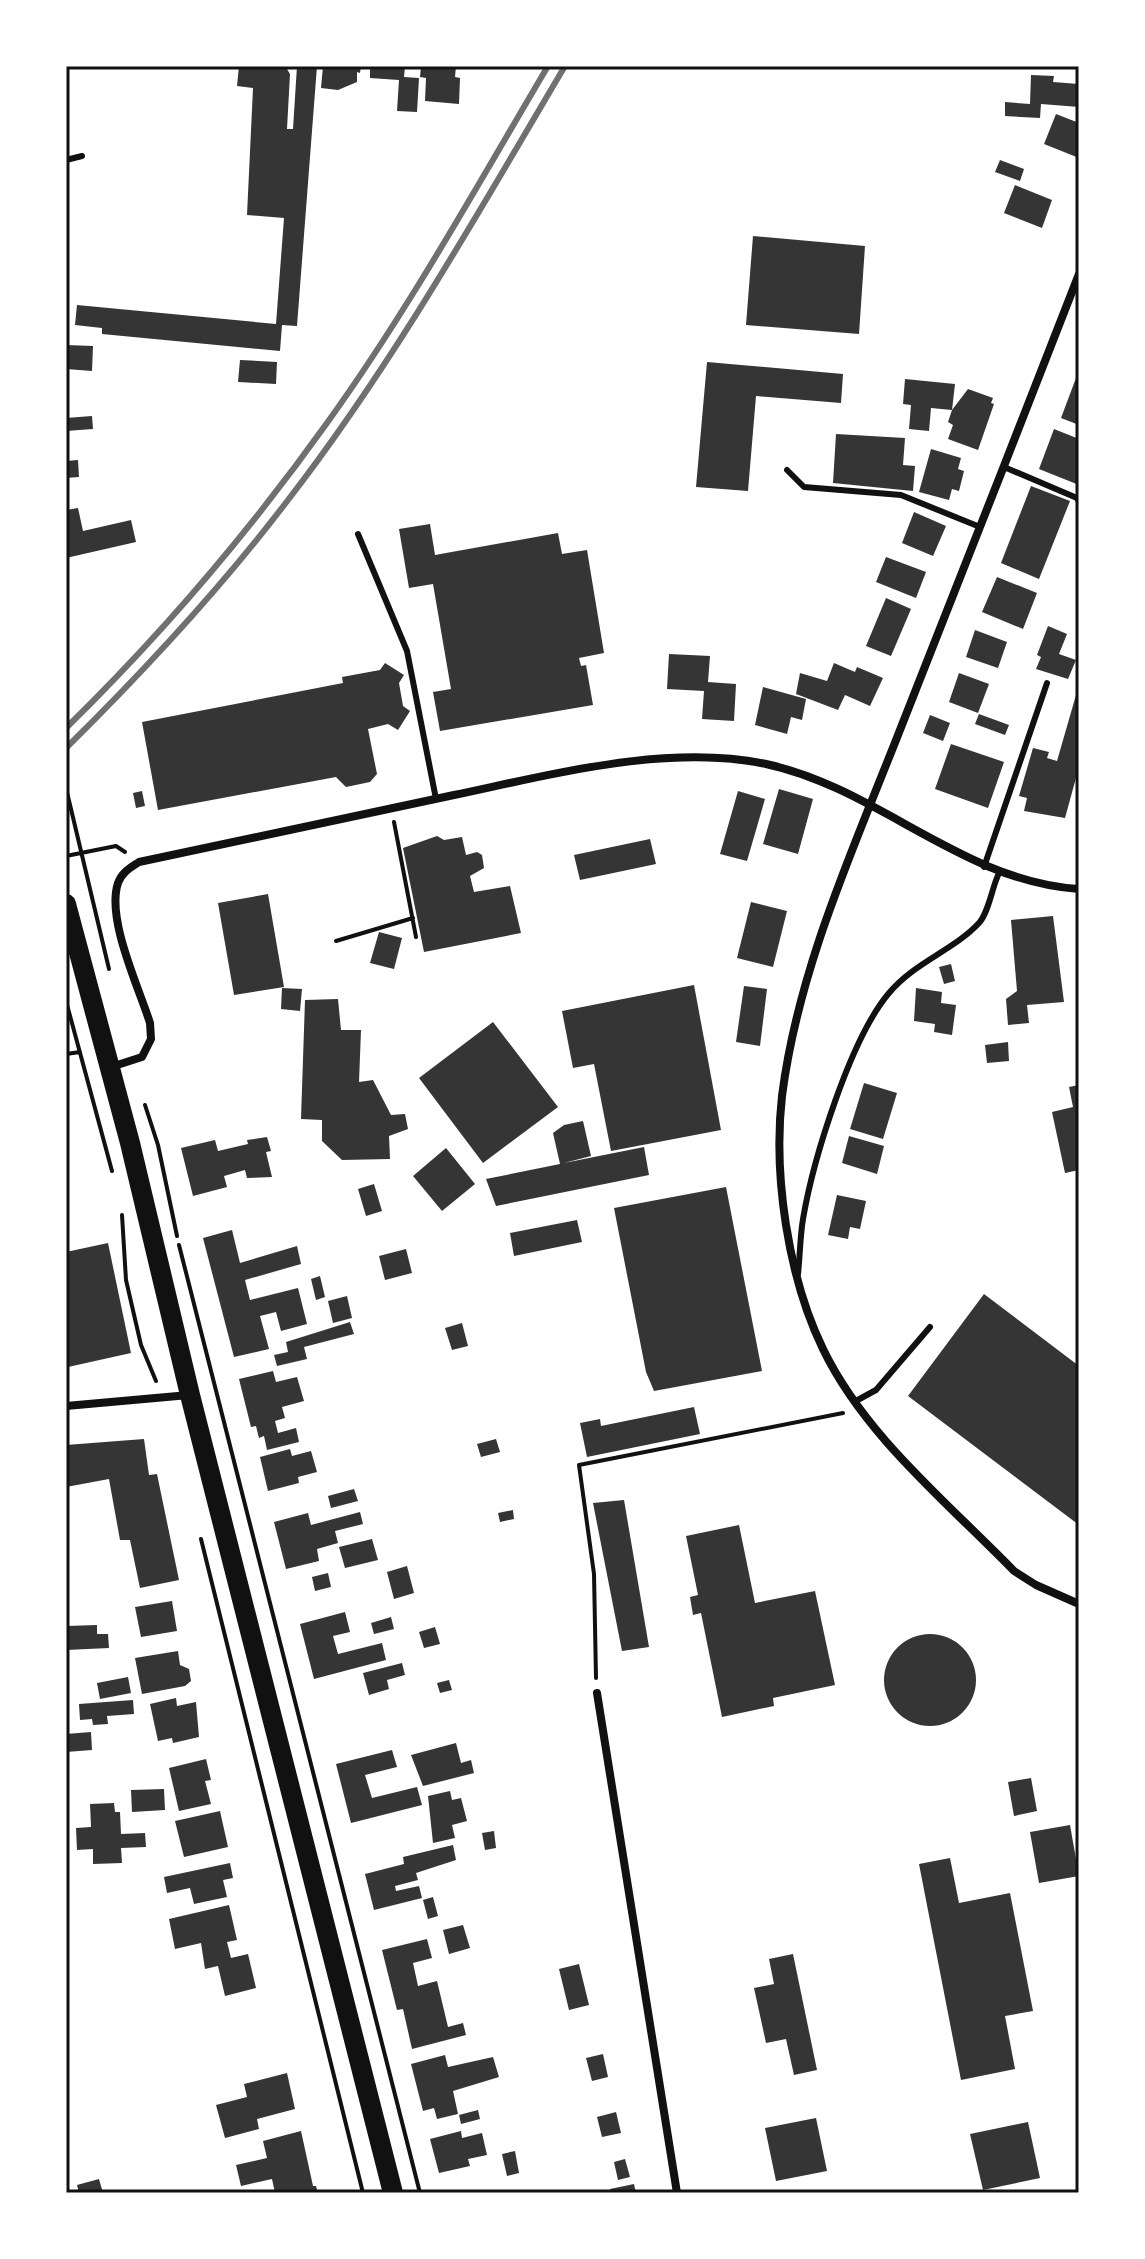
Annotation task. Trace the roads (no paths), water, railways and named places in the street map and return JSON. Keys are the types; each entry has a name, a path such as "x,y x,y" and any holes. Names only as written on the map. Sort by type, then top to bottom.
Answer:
{"main road":[{"path":"66,904 111,1067 190,1395 393,2193"}],"street":[{"path":"1079,274 871,804 811,967 788,1060 782,1099 780,1178 798,1274 821,1346 857,1405 1014,1571 1036,1585 1079,1604"},
{"path":"111,1067 142,1057 151,1039 150,1023 116,909 118,882 124,871 139,862 611,765 705,759 769,765 871,804 984,867 999,873 1079,889"},
{"path":"66,1406 190,1395"},
{"path":"597,1693 677,2193"}],"lane":[{"path":"66,160 82,156"},
{"path":"1004,467 1077,498 1079,502"},
{"path":"787,470 804,487 901,495 980,527"},
{"path":"358,534 407,651 436,799"},
{"path":"984,867 1047,683"},
{"path":"798,1274 803,1220 818,1160 842,1086 868,1025 886,996 907,974 982,920 999,873"},
{"path":"857,1405 876,1390 930,1327"}],"railway":[{"path":"66,728 203,581 327,423 414,292 548,66"},
{"path":"66,748 209,597 326,448 399,342 565,66"}]}
